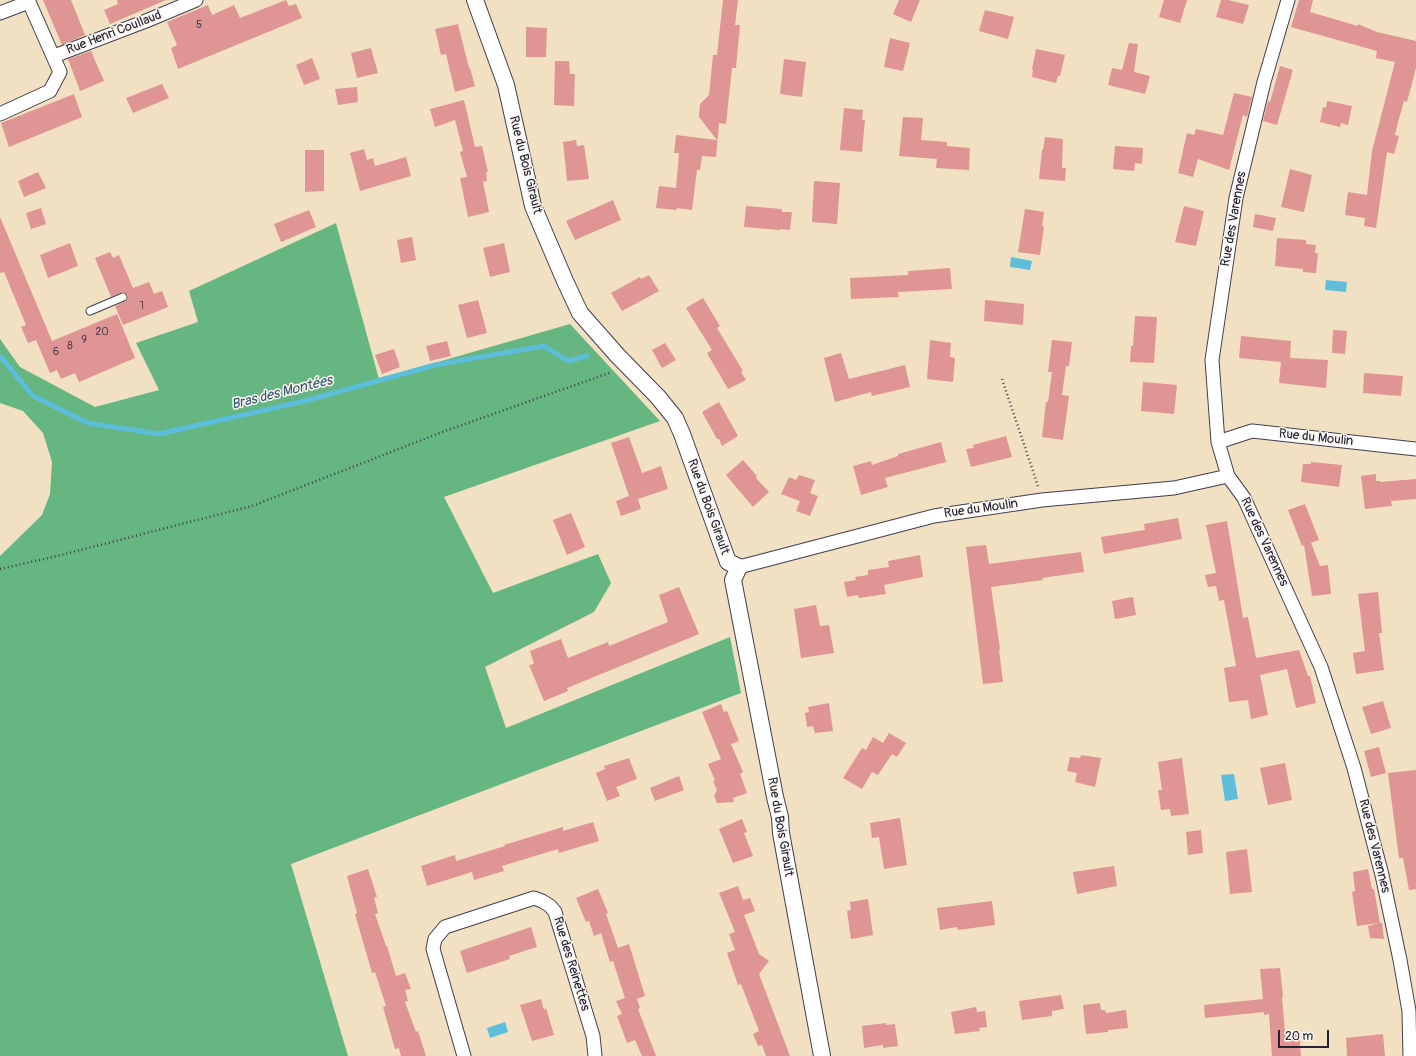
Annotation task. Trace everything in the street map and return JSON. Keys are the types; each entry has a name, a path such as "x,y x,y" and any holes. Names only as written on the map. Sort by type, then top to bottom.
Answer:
{"street":[{"name":"Rue Henri Coullaud","path":"54,56 196,0"},
{"name":"Rue du Bois Girault","path":"475,0 506,85 533,206 580,313 628,366 658,396 675,418 728,562 739,567 733,580 780,817 822,1056"},
{"name":"Rue des Varennes","path":"1288,0 1264,82 1236,198 1212,360 1218,442 1228,476 1244,498 1321,667 1354,768 1382,874 1400,960 1409,1011 1410,1056"},
{"path":"0,13 29,2 60,72 50,91 0,114"},
{"name":"Rue du Moulin","path":"1218,442 1252,431 1416,449"},
{"name":"Rue du Moulin","path":"739,567 934,516 1042,500 1174,488 1228,476"},
{"name":"Rue des Reinettes","path":"464,1056 433,949 435,939 445,927 534,898 550,906 555,912 594,1036 595,1056"}],"lane":[{"path":"90,311 124,297"}],"path":[{"path":"0,569 252,506 445,431 628,366"},
{"path":"1002,379 1042,500"}],"green space":[{"path":"336,223 379,379 570,324 660,421 444,497 493,593 598,554 611,583 594,612 485,667 506,728 730,637 741,693 291,864 348,1056 0,1056 0,556 42,515 50,494 52,462 43,433 23,411 0,403 0,339 20,367 95,407 159,390 136,343 198,322 189,291"}],"water":[{"path":"1011,257 1032,261 1030,270 1010,267"},
{"path":"1326,280 1347,282 1346,292 1325,290"},
{"path":"1234,774 1238,799 1225,801 1221,775"},
{"path":"505,1022 508,1032 490,1038 487,1028"}],"building":[{"path":"43,0 71,0 85,35 62,45"},
{"path":"117,0 166,0 110,24 104,10 118,4"},
{"path":"286,0 289,6 296,4 302,18 178,69 171,48 177,45 167,22 208,5 212,15 234,5 240,18"},
{"path":"723,0 738,0 735,25 740,25 736,68 732,68 726,124 719,123 716,157 702,156 700,170 697,170 692,210 656,208 659,186 676,188 679,153 674,153 676,135 717,140 699,117 700,104 709,95 713,55 717,55"},
{"path":"899,0 920,0 911,22 893,14"},
{"path":"1164,0 1187,0 1180,23 1159,17"},
{"path":"1221,0 1228,0 1249,5 1243,24 1216,17"},
{"path":"1299,0 1313,0 1310,12 1358,26 1358,24 1377,32 1416,41 1416,68 1407,102 1404,101 1398,122 1395,135 1399,136 1394,154 1387,152 1376,228 1364,226 1365,218 1345,215 1348,192 1367,195 1372,151 1395,62 1376,58 1377,51 1291,27"},
{"path":"985,10 1014,17 1008,39 979,31"},
{"path":"458,24 475,86 455,92 446,54 441,55 435,29"},
{"path":"526,27 547,28 546,57 526,57"},
{"path":"890,38 910,43 903,71 884,67"},
{"path":"1129,43 1138,44 1134,72 1150,76 1145,94 1108,85 1112,68 1122,70"},
{"path":"371,48 378,73 357,78 351,53"},
{"path":"1036,49 1065,55 1060,76 1058,76 1056,83 1032,77"},
{"path":"91,51 104,81 80,91 68,59"},
{"path":"312,58 320,79 304,85 296,65"},
{"path":"784,59 806,62 802,97 780,94"},
{"path":"555,61 569,61 570,74 575,74 574,106 554,105"},
{"path":"1280,66 1293,70 1277,125 1263,121"},
{"path":"162,84 169,98 133,113 126,98"},
{"path":"357,87 358,102 338,105 335,89"},
{"path":"1234,93 1252,97 1247,117 1243,115 1229,170 1198,159 1193,177 1178,173 1187,133 1194,135 1196,129 1223,135"},
{"path":"74,94 82,117 9,147 1,123"},
{"path":"464,100 475,147 482,146 488,172 486,172 487,181 483,182 489,212 468,217 460,178 467,177 460,152 463,151 455,120 435,127 430,109"},
{"path":"1327,101 1352,106 1348,125 1341,123 1340,127 1320,122 1323,107 1326,108"},
{"path":"844,108 863,110 862,120 865,120 862,152 840,150"},
{"path":"903,117 923,118 921,140 947,142 947,146 970,148 969,170 936,168 937,159 899,156"},
{"path":"1045,137 1063,139 1062,168 1066,168 1065,181 1039,179"},
{"path":"576,140 577,146 584,145 589,179 567,181 563,142"},
{"path":"1115,146 1143,148 1142,164 1135,163 1134,171 1113,169"},
{"path":"364,149 367,160 373,158 375,166 406,157 411,176 360,191 350,153"},
{"path":"305,150 324,150 324,191 305,192"},
{"path":"1290,169 1312,175 1304,212 1281,207"},
{"path":"38,172 46,188 24,197 18,181"},
{"path":"814,181 840,183 837,224 812,222"},
{"path":"613,200 621,220 575,240 566,221"},
{"path":"746,206 782,209 782,212 792,212 790,230 744,227"},
{"path":"1184,206 1204,211 1196,246 1175,242"},
{"path":"41,208 46,224 31,229 26,213"},
{"path":"1025,209 1044,212 1042,226 1044,227 1040,255 1018,252"},
{"path":"309,210 316,227 281,242 274,224"},
{"path":"1255,214 1276,218 1273,231 1253,227"},
{"path":"0,217 52,341 117,314 135,358 79,382 75,373 61,379 57,370 50,373 36,340 28,343 21,327 26,325 4,272 0,273"},
{"path":"412,237 416,260 401,263 397,240"},
{"path":"1277,238 1306,240 1306,244 1316,245 1315,253 1318,253 1316,273 1303,272 1303,269 1275,266"},
{"path":"70,243 78,266 48,278 40,255"},
{"path":"504,243 510,272 490,277 483,248"},
{"path":"110,252 113,258 119,255 133,288 149,282 154,294 162,291 168,307 123,325 115,306 127,300 128,295 123,292 111,297 95,258"},
{"path":"950,268 952,289 898,292 899,297 851,299 850,278 908,275 908,271"},
{"path":"649,275 659,291 622,311 611,293 640,277 641,279"},
{"path":"703,298 720,326 717,328 743,371 741,372 746,380 728,389 707,353 712,350 686,308"},
{"path":"478,300 487,333 467,338 458,305"},
{"path":"985,300 1024,304 1023,325 984,321"},
{"path":"1135,316 1157,317 1154,363 1130,362 1131,346 1133,346"},
{"path":"1333,330 1347,331 1345,354 1332,353"},
{"path":"1241,336 1291,341 1290,358 1328,360 1326,388 1279,383 1281,362 1239,358"},
{"path":"930,340 951,343 950,357 955,358 953,382 927,379"},
{"path":"1052,340 1072,342 1069,366 1066,366 1062,395 1069,396 1063,440 1042,437 1046,402 1048,402 1052,372 1048,372"},
{"path":"447,341 451,356 430,361 426,346"},
{"path":"665,343 676,360 662,368 652,350"},
{"path":"394,349 400,367 382,374 375,355"},
{"path":"841,353 849,379 905,365 910,387 872,396 871,392 835,402 824,358"},
{"path":"1364,373 1403,376 1401,396 1363,393"},
{"path":"1143,382 1177,385 1174,414 1141,411"},
{"path":"719,402 738,436 722,446 702,412"},
{"path":"1006,436 1012,457 971,467 966,449 974,448 973,445"},
{"path":"629,437 642,473 661,466 668,489 638,499 641,509 621,516 616,501 629,496 611,443"},
{"path":"941,442 946,462 885,478 888,487 861,495 853,466 871,461 872,465 898,456 898,454"},
{"path":"743,460 757,476 756,478 769,492 753,507 726,475"},
{"path":"1311,462 1342,465 1339,487 1301,482 1303,464 1311,464"},
{"path":"1376,474 1376,481 1380,482 1416,479 1416,499 1391,501 1392,506 1365,509 1361,476"},
{"path":"799,475 815,480 810,493 818,496 810,516 796,511 800,501 781,494 789,477 796,480"},
{"path":"1305,504 1319,540 1311,543 1320,566 1328,565 1331,594 1312,596 1304,545 1302,546 1288,510"},
{"path":"571,513 585,547 567,555 553,520"},
{"path":"1178,518 1182,539 1104,554 1101,537 1145,530 1144,524"},
{"path":"1227,521 1243,618 1248,617 1256,658 1299,650 1308,676 1310,676 1316,703 1296,708 1287,669 1260,675 1268,715 1251,719 1248,700 1229,702 1224,668 1236,666 1224,600 1219,601 1216,586 1208,587 1205,575 1216,573 1206,525"},
{"path":"986,545 989,564 1081,552 1084,572 1042,578 1043,580 991,587 1003,682 983,684 966,547"},
{"path":"920,555 923,577 884,585 886,594 859,598 858,595 847,597 844,582 856,580 855,577 868,575 868,570 889,567 888,561"},
{"path":"679,587 699,634 567,688 568,691 544,701 529,665 534,664 530,651 561,639 568,658 608,642 609,646 668,622 659,595"},
{"path":"1378,592 1382,633 1379,633 1384,670 1356,674 1353,653 1365,651 1358,594"},
{"path":"1133,597 1136,615 1115,619 1112,601"},
{"path":"816,605 820,626 829,625 834,653 801,658 794,609"},
{"path":"1383,701 1391,728 1371,734 1362,707"},
{"path":"829,703 833,731 815,733 813,726 807,727 805,713 809,712 808,707"},
{"path":"721,704 724,712 727,711 739,741 731,744 743,772 740,774 747,793 733,798 734,802 717,803 714,796 717,790 713,781 715,780 708,764 721,759 702,712"},
{"path":"889,733 906,743 897,757 892,754 878,775 872,772 862,789 843,778 862,748 866,750 873,737 883,743"},
{"path":"1379,747 1386,773 1371,777 1364,751"},
{"path":"1081,755 1101,758 1095,787 1075,782 1077,773 1067,771 1070,757 1080,758"},
{"path":"629,758 637,779 616,787 620,796 607,801 596,773 605,769 604,766"},
{"path":"1182,758 1189,814 1171,816 1170,809 1161,810 1158,790 1162,790 1158,762"},
{"path":"1285,763 1292,800 1268,805 1260,768"},
{"path":"1416,770 1416,889 1409,890 1403,858 1399,858 1388,773"},
{"path":"679,776 684,790 655,801 650,788"},
{"path":"900,818 907,865 884,869 879,837 872,838 870,823"},
{"path":"742,819 747,832 744,833 753,856 733,863 719,829"},
{"path":"593,822 599,841 559,853 558,849 502,866 504,871 474,880 472,872 427,886 421,866 455,855 456,861 563,827 563,831"},
{"path":"1201,830 1203,853 1188,855 1186,832"},
{"path":"1247,849 1252,892 1230,894 1226,852"},
{"path":"1114,866 1117,886 1077,894 1073,872"},
{"path":"368,869 377,897 374,898 378,913 375,914 396,976 405,973 411,989 405,990 408,1001 405,1002 416,1032 418,1031 426,1056 401,1056 399,1048 395,1049 383,1007 386,1006 375,972 372,973 355,914 357,913 347,876"},
{"path":"1368,869 1372,889 1374,889 1380,923 1382,923 1384,939 1370,938 1368,926 1379,923 1357,926 1352,892 1355,891 1353,872"},
{"path":"738,886 743,900 750,898 755,911 744,915 759,954 769,961 759,974 790,1056 766,1056 762,1045 758,1046 753,1034 759,1031 741,984 738,985 727,953 735,950 729,934 735,932 719,893"},
{"path":"598,889 608,913 606,914 618,948 629,944 645,996 637,999 640,1008 638,1009 656,1056 642,1056 635,1040 627,1043 617,1016 622,1014 616,1001 625,998 613,961 610,962 601,933 594,936 589,921 586,922 576,898"},
{"path":"868,899 873,935 851,939 847,911 851,910 850,902"},
{"path":"992,901 995,925 958,930 957,927 940,930 937,908"},
{"path":"531,927 537,947 509,956 510,959 467,973 460,951"},
{"path":"1280,968 1285,1033 1299,1031 1301,1056 1272,1056 1269,1014 1264,1015 1264,1012 1205,1018 1204,1005 1263,999 1260,969"},
{"path":"1061,995 1064,1009 1052,1011 1052,1016 1022,1020 1019,1001"},
{"path":"541,999 544,1010 546,1008 554,1035 532,1041 520,1005"},
{"path":"1100,1003 1101,1010 1105,1010 1106,1013 1126,1010 1128,1028 1086,1034 1083,1005"},
{"path":"976,1007 977,1012 985,1011 987,1027 979,1028 980,1031 955,1034 951,1012"},
{"path":"886,1023 886,1025 895,1024 898,1046 883,1048 883,1045 864,1048 862,1026"},
{"path":"1383,1034 1385,1056 1347,1056 1346,1038"}],"waterway":[{"name":"Bras des Montées","path":"0,356 33,396 88,423 159,434 305,401 435,365 544,346 568,361 587,356"}]}
